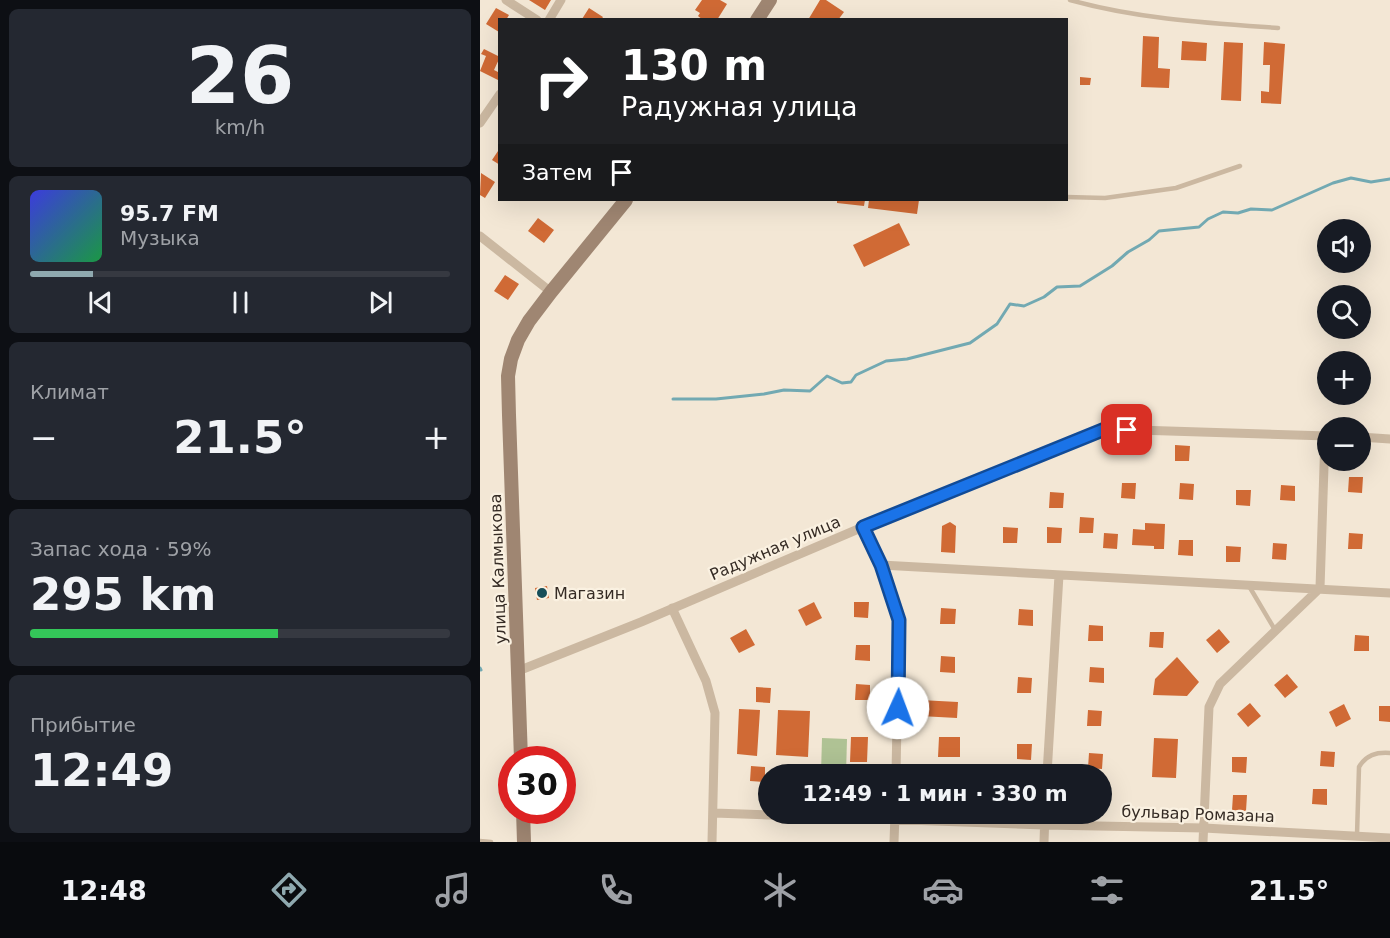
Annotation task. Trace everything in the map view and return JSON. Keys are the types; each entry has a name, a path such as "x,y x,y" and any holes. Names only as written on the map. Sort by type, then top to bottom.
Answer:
{"main road":[{"path":"758,18 770,0"},
{"name":"улица Калмыкова","path":"521,746 508,376 511,359 518,340 529,321 625,201"},
{"path":"523,824 524,842"}],"street":[{"path":"506,0 534,18"},
{"path":"550,18 561,0"},
{"path":"480,123 498,97"},
{"path":"480,236 551,292"},
{"name":"Радужная улица","path":"518,671 1105,429 1317,436"},
{"path":"1371,438 1390,439"},
{"path":"1203,842 1209,707 1220,684 1320,588 1325,471"},
{"path":"863,527 881,565 899,620 896,764"},
{"path":"881,565 1390,592"},
{"path":"1048,764 1059,575"},
{"path":"672,608 706,681 715,713 712,842"},
{"name":"бульвар Ромазана","path":"714,813 758,814"},
{"path":"894,842 895,824"},
{"name":"бульвар Ромазана","path":"1027,824 1203,828 1390,838"},
{"path":"1044,825 1044,842"}],"lane":[{"path":"1070,0 1102,9 1169,20 1278,28"},
{"path":"1068,196 1105,198 1176,188 1240,166"},
{"path":"1247,584 1275,630"},
{"path":"1363,838 1359,767 1364,760 1378,752 1390,753"},
{"path":"480,841 491,842"}],"green space":[{"path":"822,738 847,739 846,764 821,764"}],"building":[{"path":"529,0 551,0 545,10"},
{"path":"702,0 720,0 727,4 718,18 700,18 698,16 700,13 695,10"},
{"path":"820,0 826,0 844,12 840,18 809,18"},
{"path":"496,8 509,15 507,18 498,18 498,31 486,24"},
{"path":"589,8 603,17 602,18 583,18"},
{"path":"1143,36 1159,37 1158,68 1170,69 1169,88 1141,87"},
{"path":"1182,41 1207,43 1206,61 1181,60"},
{"path":"1224,42 1243,43 1241,101 1221,100"},
{"path":"1264,42 1285,44 1281,104 1261,103 1261,91 1269,92 1270,65 1263,65"},
{"path":"484,49 498,56 494,70 498,72 498,80 480,71 486,56 481,54"},
{"path":"1080,77 1091,78 1090,85 1080,85"},
{"path":"498,151 498,164 492,160"},
{"path":"481,173 495,182 485,198 480,195"},
{"path":"837,201 865,201 864,206 837,203"},
{"path":"869,201 919,201 917,214 868,208"},
{"path":"538,218 554,230 544,243 528,231"},
{"path":"899,223 910,245 864,267 853,245"},
{"path":"505,275 519,284 508,300 494,291"},
{"path":"1175,445 1190,446 1189,461 1175,461"},
{"path":"1349,477 1363,477 1362,493 1348,492"},
{"path":"1122,483 1136,483 1135,499 1121,498"},
{"path":"1180,483 1194,484 1193,500 1179,499"},
{"path":"1281,485 1295,486 1295,501 1280,500"},
{"path":"1236,490 1251,490 1250,506 1236,505"},
{"path":"1050,492 1064,493 1063,508 1049,508"},
{"path":"1080,517 1094,518 1093,533 1079,533"},
{"path":"950,522 956,526 955,553 941,552 942,526"},
{"path":"1145,523 1165,524 1164,549 1132,545 1133,529 1145,530"},
{"path":"1003,527 1018,528 1017,543 1003,543"},
{"path":"1047,527 1062,528 1061,543 1047,543"},
{"path":"1104,533 1118,534 1117,549 1103,548"},
{"path":"1349,533 1363,534 1362,549 1348,549"},
{"path":"1179,540 1193,540 1193,556 1178,555"},
{"path":"1273,543 1287,544 1286,560 1272,559"},
{"path":"1226,546 1241,547 1240,562 1226,562"},
{"path":"547,586 549,598 537,600 535,588"},
{"path":"814,602 822,618 806,626 798,610"},
{"path":"854,602 869,602 868,618 854,617"},
{"path":"941,608 956,609 955,624 940,624"},
{"path":"1019,609 1033,610 1033,626 1018,625"},
{"path":"1089,625 1103,626 1103,641 1088,641"},
{"path":"746,629 755,645 739,653 730,638"},
{"path":"1219,629 1230,642 1217,653 1206,640"},
{"path":"1150,632 1164,632 1163,648 1149,647"},
{"path":"1355,635 1369,636 1369,651 1354,651"},
{"path":"856,645 870,645 870,661 855,660"},
{"path":"941,656 955,657 955,673 940,672"},
{"path":"1177,657 1199,682 1187,696 1153,695 1155,679"},
{"path":"1090,667 1104,668 1104,683 1089,682"},
{"path":"1287,674 1298,687 1285,698 1274,685"},
{"path":"1018,677 1032,678 1031,693 1017,693"},
{"path":"856,684 870,685 870,700 855,700"},
{"path":"756,687 771,688 770,703 756,702"},
{"path":"920,700 958,702 957,718 920,716"},
{"path":"1250,703 1261,716 1248,727 1237,714"},
{"path":"1344,704 1351,719 1336,727 1329,712"},
{"path":"1379,706 1390,706 1390,722 1379,721"},
{"path":"739,709 760,710 757,756 737,754"},
{"path":"778,710 810,711 808,757 776,755"},
{"path":"1088,710 1102,711 1101,726 1087,726"},
{"path":"851,737 868,737 867,762 850,762"},
{"path":"939,737 960,737 960,757 938,757"},
{"path":"1154,738 1178,739 1176,778 1152,777"},
{"path":"1017,744 1032,744 1031,760 1017,759"},
{"path":"1321,751 1335,752 1334,767 1320,766"},
{"path":"1089,753 1103,754 1102,764 1088,764"},
{"path":"1232,757 1247,757 1246,773 1232,772"},
{"path":"751,766 758,766 758,782 750,781"},
{"path":"1313,789 1327,789 1327,805 1312,804"},
{"path":"1233,795 1247,795 1246,811 1232,810"}],"waterway":[{"path":"673,399 716,399 784,390 810,391 827,376 842,383 851,382 856,375 886,361 907,359 970,343 997,324 1010,304 1024,306 1044,297 1057,287 1080,286 1112,266 1159,231 1199,227 1208,219 1223,212 1238,213 1251,209 1272,210 1333,183 1351,178 1371,182 1390,179"}],"place":[{"name":"Магазин","path":"542,593"}],"route":[{"path":"898,708 899,620 881,565 863,527 1105,429 1127,430"}]}
